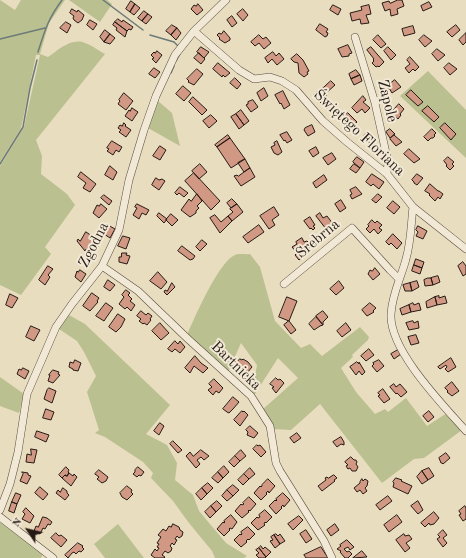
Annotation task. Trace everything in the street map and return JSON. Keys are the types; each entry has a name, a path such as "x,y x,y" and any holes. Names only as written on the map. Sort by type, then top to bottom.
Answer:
{"street":[{"name":"Zgodna","path":"0,510 10,484 18,452 27,394 56,327 102,266 119,230 129,180 156,96 175,55 194,31 226,0"},
{"name":"Świętego Floriana","path":"194,31 239,70 254,79 270,77 282,80 296,90 330,127 387,174 413,207 466,249"},
{"name":"Zapole","path":"355,36 375,103 388,162 387,174"},
{"path":"413,207 411,234 406,259 392,302 392,323 399,345 410,364 466,431"},
{"name":"Srebrna","path":"284,284 352,228 400,279"},
{"name":"Bartnicka","path":"102,266 138,291 251,396 270,426 276,463 280,471 324,541 332,558"},
{"path":"0,517 53,558"}],"green space":[{"path":"0,0 15,10 21,0 65,0 49,23 40,54 48,57 65,45 80,42 90,45 105,54 36,140 42,156 41,174 67,194 75,205 45,247 51,254 21,295 0,285 0,166 24,127 40,55 36,55 20,130 0,162"},
{"path":"69,0 107,0 112,4 100,22"},
{"path":"428,71 466,110 466,158 400,96"},
{"path":"158,101 172,113 180,146 148,128"},
{"path":"250,254 260,267 275,321 301,348 310,344 322,356 360,327 369,337 368,340 352,355 353,357 341,368 356,392 375,414 385,409 388,412 406,398 427,426 447,413 462,430 424,458 414,459 382,483 320,404 291,430 273,429 262,410 298,378 278,358 253,397 252,394 257,365 241,343 228,372 187,335 208,291 222,268 235,255"},
{"path":"69,315 85,324 170,405 146,434 167,445 177,463 175,480 193,495 199,511 226,543 247,556 244,558 215,558 212,551 173,501 151,478 153,473 143,462 105,437 95,433 99,430 87,392 96,376 77,341 59,329"},
{"path":"0,377 24,394 19,413 0,406"},
{"path":"0,522 43,554 41,558 0,558"},
{"path":"118,524 144,558 105,558 94,544"}],"building":[{"path":"402,0 404,6 397,9 398,14 391,16 390,9 385,11 382,3 389,1 390,3"},
{"path":"131,1 135,4 130,12 126,9"},
{"path":"429,2 432,7 423,11 421,6"},
{"path":"135,4 140,8 134,15 130,12"},
{"path":"198,4 203,10 197,15 191,9 194,5 196,6"},
{"path":"333,5 341,9 338,15 330,10"},
{"path":"369,5 371,14 366,15 369,23 361,24 360,19 352,21 350,13 362,10 361,7"},
{"path":"72,9 77,12 78,10 84,15 82,20 78,23 74,20 74,16 70,13"},
{"path":"243,9 248,15 243,21 237,14"},
{"path":"144,11 148,14 142,21 138,18"},
{"path":"148,14 152,17 146,24 142,21"},
{"path":"232,16 237,23 232,27 227,20"},
{"path":"118,19 122,22 123,20 133,27 131,30 129,29 127,31 115,22"},
{"path":"90,20 97,24 93,30 87,25"},
{"path":"66,22 71,25 67,33 60,28"},
{"path":"115,22 127,31 125,37 116,30 117,28 113,25"},
{"path":"320,24 328,29 326,32 328,33 327,36 325,37 316,30"},
{"path":"172,25 177,28 171,35 166,31"},
{"path":"456,25 460,30 452,37 447,32"},
{"path":"413,26 415,33 404,36 402,29"},
{"path":"177,28 181,33 176,40 171,35"},
{"path":"105,30 110,34 104,42 100,37"},
{"path":"224,31 230,38 230,40 225,43 219,39 220,38 217,35"},
{"path":"466,33 466,42 463,45 459,40"},
{"path":"110,34 115,38 110,44 104,42"},
{"path":"259,35 263,39 266,37 271,43 264,49 259,43 255,46 251,42"},
{"path":"378,35 386,44 381,48 373,40"},
{"path":"424,35 432,41 425,47 419,40"},
{"path":"348,45 352,53 349,54 349,56 342,57 338,49"},
{"path":"201,47 209,52 204,58 197,52"},
{"path":"371,47 384,62 379,67 376,67 372,63 374,59 367,50"},
{"path":"388,47 396,55 391,60 384,51"},
{"path":"437,49 445,55 438,61 432,54"},
{"path":"157,51 162,55 156,63 152,59 154,58 151,55"},
{"path":"273,52 276,56 279,53 284,59 277,65 272,59 268,63 265,58"},
{"path":"199,53 205,59 201,64 194,58"},
{"path":"297,54 303,60 309,71 304,77 299,73 298,63 291,59"},
{"path":"410,57 419,67 415,71 413,69 409,73 405,68 410,64 407,60"},
{"path":"218,63 230,73 225,77 223,75 222,77 213,69"},
{"path":"449,63 457,69 450,75 444,68"},
{"path":"154,68 160,72 155,78 149,74"},
{"path":"197,69 203,74 194,85 188,82 189,81 187,79"},
{"path":"356,70 360,75 351,79 349,74"},
{"path":"360,75 362,81 354,85 351,79"},
{"path":"235,78 241,84 237,89 230,83"},
{"path":"395,80 401,87 392,93 389,88 385,93 382,90"},
{"path":"331,81 335,85 325,94 327,96 325,98 332,106 332,109 328,110 313,95"},
{"path":"183,86 191,93 184,101 176,94"},
{"path":"264,88 268,96 261,101 257,93"},
{"path":"411,90 423,102 418,106 406,95"},
{"path":"283,91 290,105 284,109 275,95"},
{"path":"124,93 133,101 126,110 118,104"},
{"path":"363,96 366,100 363,102 370,108 365,113 362,109 357,113 352,108"},
{"path":"193,97 207,110 202,115 189,102"},
{"path":"253,100 258,107 251,112 246,105 248,102"},
{"path":"399,104 404,109 398,119 391,113"},
{"path":"428,106 439,117 434,122 422,111"},
{"path":"132,108 138,112 132,121 125,116"},
{"path":"241,110 249,121 244,125 236,114"},
{"path":"348,113 357,122 350,128 345,123 348,120 346,118 343,121 341,119"},
{"path":"236,114 244,125 239,129 231,117"},
{"path":"211,115 217,121 209,128 203,121"},
{"path":"124,123 126,125 125,126 131,130 126,137 119,132 121,130 118,128"},
{"path":"445,123 456,134 451,140 440,128"},
{"path":"312,125 315,132 308,136 304,130"},
{"path":"390,129 395,134 390,138 386,132"},
{"path":"432,129 436,133 434,135 435,136 428,141 424,137"},
{"path":"287,132 292,140 287,143 280,135"},
{"path":"367,132 374,136 370,143 364,136"},
{"path":"228,135 230,138 217,147 215,145"},
{"path":"394,135 402,142 396,146 390,139"},
{"path":"230,138 245,159 231,168 217,147"},
{"path":"112,141 122,147 119,152 116,150 113,155 107,151 109,149 107,148"},
{"path":"277,141 282,152 278,155 274,153 271,147 275,145 274,143"},
{"path":"160,146 166,150 160,160 153,156"},
{"path":"316,147 319,153 313,157 309,151"},
{"path":"409,149 420,159 414,163 404,154"},
{"path":"332,153 336,159 328,165 323,158"},
{"path":"357,157 364,162 360,168 353,162"},
{"path":"448,157 454,162 452,164 454,166 450,170 444,161"},
{"path":"245,159 250,168 244,172 238,163"},
{"path":"200,164 207,172 199,179 192,171"},
{"path":"354,164 360,168 356,173 350,169"},
{"path":"110,166 117,172 113,180 105,175"},
{"path":"250,168 255,177 241,186 234,176 238,176"},
{"path":"81,172 96,184 90,192 83,188 86,183 78,177"},
{"path":"194,173 220,201 211,210 185,181"},
{"path":"372,174 384,182 379,189 373,184 371,186 366,182"},
{"path":"417,174 423,178 417,185 412,180"},
{"path":"324,175 327,180 316,188 313,183"},
{"path":"156,178 165,181 159,190 152,185"},
{"path":"430,184 443,194 440,199 438,197 435,201 429,195 430,194 425,191"},
{"path":"180,187 188,193 184,197 179,193 177,195 175,193"},
{"path":"356,187 362,194 352,199 350,190"},
{"path":"197,194 202,201 197,206 199,208 196,213 190,217 181,210 189,199 191,201"},
{"path":"378,194 382,197 376,203 372,200"},
{"path":"104,195 112,201 109,205 101,198"},
{"path":"232,199 237,204 231,208 227,203"},
{"path":"341,200 346,208 340,212 335,204"},
{"path":"393,201 400,207 394,214 387,208"},
{"path":"101,204 107,209 99,218 93,213 97,205 99,206"},
{"path":"137,204 149,210 146,215 142,213 139,219 133,215 137,208 135,207"},
{"path":"237,204 243,212 232,221 228,216 233,212 230,209"},
{"path":"274,207 279,215 272,220 275,225 269,229 260,216"},
{"path":"159,213 167,219 164,223 157,216"},
{"path":"320,213 323,218 327,216 333,224 326,229 316,216"},
{"path":"171,214 178,220 172,226 166,220"},
{"path":"215,215 221,222 228,216 232,221 220,233 210,218"},
{"path":"310,217 315,225 313,226 315,228 313,230 311,228 310,229 304,221"},
{"path":"372,220 375,223 377,221 382,225 379,228 382,230 378,234 374,229 370,233 366,229"},
{"path":"108,225 115,229 110,238 104,234"},
{"path":"259,225 264,232 248,243 243,237"},
{"path":"418,226 427,231 423,239 416,236"},
{"path":"86,232 98,240 96,244 98,246 94,252 92,250 90,252 86,249 85,251 77,241 78,239 80,241"},
{"path":"393,234 402,243 397,249 391,243 389,245 386,242"},
{"path":"123,236 130,238 126,249 118,246"},
{"path":"302,238 304,242 307,241 309,243 308,246 311,250 299,260 295,255 297,253 292,247"},
{"path":"202,240 207,244 200,251 196,247"},
{"path":"182,246 195,256 193,259 190,260 178,251"},
{"path":"122,253 127,253 126,255 130,256 127,264 119,262 119,257 121,257"},
{"path":"416,259 424,262 422,268 414,265"},
{"path":"463,262 466,266 466,274 463,276 458,266"},
{"path":"414,265 422,268 420,274 412,271"},
{"path":"48,266 53,269 48,275 50,277 45,285 39,280"},
{"path":"375,268 380,274 373,280 368,274 370,270 372,271"},
{"path":"80,270 86,274 81,282 75,277 77,271 78,272"},
{"path":"158,272 167,282 161,289 150,281"},
{"path":"438,276 440,282 433,285 431,278"},
{"path":"431,278 433,285 425,286 424,280"},
{"path":"108,280 115,285 110,291 104,287"},
{"path":"339,281 344,288 336,295 330,289"},
{"path":"417,281 419,287 412,291 410,283"},
{"path":"172,283 175,287 167,295 164,292 165,290 167,291"},
{"path":"410,283 412,291 405,291 403,285"},
{"path":"126,290 130,293 128,295 132,299 130,301 135,305 131,311 127,307 125,309 119,304 124,297 122,295"},
{"path":"92,293 99,298 97,301 98,302 90,311 83,306"},
{"path":"10,294 18,298 12,308 6,305"},
{"path":"439,296 439,298 445,296 447,303 437,305 435,297"},
{"path":"287,297 297,301 289,321 279,317"},
{"path":"435,297 437,305 427,308 426,302"},
{"path":"106,303 113,308 104,321 96,316"},
{"path":"370,303 376,308 373,311 374,312 367,316 362,310"},
{"path":"413,303 414,305 419,303 421,310 411,312 409,305"},
{"path":"409,305 411,312 402,315 400,309"},
{"path":"141,311 146,315 148,313 152,316 147,325 139,321 141,319 137,316"},
{"path":"323,311 328,317 323,322 323,325 316,316"},
{"path":"118,314 125,319 121,327 116,332 109,327"},
{"path":"316,317 323,325 314,330 309,324"},
{"path":"289,321 296,330 291,334 284,325"},
{"path":"413,321 414,323 418,321 419,328 409,330 406,323"},
{"path":"160,323 169,333 161,340 152,331"},
{"path":"346,323 351,330 342,337 337,331"},
{"path":"31,326 40,330 34,341 26,337"},
{"path":"416,335 419,343 411,345 408,337"},
{"path":"175,341 178,344 180,341 185,347 180,353 175,349 172,352 168,349"},
{"path":"369,349 374,355 366,361 361,356"},
{"path":"398,350 401,354 394,359 391,354"},
{"path":"195,356 208,368 203,373 194,366 190,373 185,368"},
{"path":"451,358 456,367 448,372 445,369 447,367 446,365 440,369 438,367"},
{"path":"240,359 248,362 252,367 247,373 240,367 236,372 232,368"},
{"path":"75,360 81,363 78,371 69,367 70,362 73,363"},
{"path":"379,360 384,366 377,372 372,366 374,364 373,363"},
{"path":"357,362 359,364 359,362 365,372 362,375 359,371 356,375 350,367"},
{"path":"23,368 29,371 25,379 17,374 19,369 21,370"},
{"path":"53,370 59,372 58,374 60,375 53,383 48,381 49,375"},
{"path":"276,378 278,380 280,379 284,383 276,393 272,388 274,387 270,384"},
{"path":"214,379 223,388 219,393 216,391 213,395 208,390 212,387 209,384"},
{"path":"452,382 459,391 452,396 445,388"},
{"path":"394,384 396,387 400,384 407,392 401,397 397,393 396,394 390,387"},
{"path":"49,388 56,391 52,403 44,399"},
{"path":"383,389 390,399 384,403 378,396 380,395 378,393"},
{"path":"233,397 239,402 229,413 223,409"},
{"path":"46,409 54,412 51,420 43,418"},
{"path":"242,411 248,415 240,426 234,420"},
{"path":"429,411 434,417 428,422 423,416"},
{"path":"160,423 164,426 159,435 154,431"},
{"path":"250,426 258,433 254,438 247,435 248,432 246,430"},
{"path":"37,431 49,435 46,442 35,437"},
{"path":"297,433 301,438 294,443 290,438"},
{"path":"341,437 344,445 341,444 337,447 333,442"},
{"path":"173,441 182,450 178,453 170,444"},
{"path":"257,445 260,445 266,452 261,457 253,449"},
{"path":"31,449 37,450 34,463 26,462 27,454 31,455"},
{"path":"201,450 209,456 204,460 201,457 197,460 200,464 196,468 186,456 190,452 193,456"},
{"path":"241,450 246,456 240,461 235,456"},
{"path":"446,453 450,458 443,464 439,458"},
{"path":"235,456 240,461 234,467 229,462"},
{"path":"351,457 357,462 356,464 358,467 356,471 352,471 350,468 348,469 346,466 348,465 345,462"},
{"path":"224,466 229,472 223,478 218,472"},
{"path":"66,467 69,470 69,473 67,476 65,475 62,478 59,475"},
{"path":"138,467 144,472 141,476 139,475 137,477 133,474"},
{"path":"250,468 255,474 249,479 244,474"},
{"path":"429,468 434,476 428,480 422,471"},
{"path":"99,470 108,477 106,481 102,483 97,479 99,477 95,474"},
{"path":"422,471 428,480 422,484 417,477"},
{"path":"22,472 28,473 28,475 31,476 27,484 20,481 23,474"},
{"path":"218,472 223,478 218,483 212,478"},
{"path":"69,473 73,476 74,474 77,477 71,486 62,478 65,475 67,476"},
{"path":"244,474 249,479 243,485 238,480"},
{"path":"334,475 337,478 334,480 335,481 322,491 318,486 326,480 325,478"},
{"path":"396,478 412,486 408,494 393,487 393,482"},
{"path":"268,479 275,486 269,493 268,491 266,493 267,494 261,500 254,493"},
{"path":"362,479 363,481 365,479 368,481 365,488 367,491 363,494 360,490 357,492 354,488"},
{"path":"208,483 213,488 207,494 202,488"},
{"path":"233,485 239,490 233,496 227,490"},
{"path":"127,486 132,490 131,492 133,494 127,500 122,497 120,493"},
{"path":"40,487 48,494 43,500 35,493"},
{"path":"63,488 69,495 65,500 56,493 58,490 60,492"},
{"path":"202,488 207,494 201,500 196,494"},
{"path":"227,490 233,496 227,501 222,496"},
{"path":"16,493 21,495 17,504 12,502"},
{"path":"283,493 290,500 284,507 283,505 281,507 282,508 276,514 269,506"},
{"path":"388,496 392,501 380,510 376,505"},
{"path":"249,497 256,504 242,518 235,511 241,504 244,504 243,503"},
{"path":"217,501 222,506 216,512 211,506"},
{"path":"418,501 423,510 418,514 411,506"},
{"path":"12,502 17,504 14,513 9,511"},
{"path":"211,506 216,512 210,518 205,512"},
{"path":"465,506 466,519 463,521 459,515 461,514 459,511"},
{"path":"26,508 34,516 30,523 22,519 25,514 23,512"},
{"path":"265,510 272,517 258,530 251,523 257,517 260,517 259,515"},
{"path":"434,512 439,518 434,524 430,525 429,523 425,527 421,523"},
{"path":"231,515 237,522 224,536 217,529"},
{"path":"397,515 402,522 389,532 384,525"},
{"path":"299,516 303,520 293,530 288,524"},
{"path":"43,517 52,522 50,525 48,524 45,529 43,528 40,534 34,531 36,526 38,527"},
{"path":"173,524 179,527 183,532 182,536 179,538 177,536 175,539 177,540 174,545 172,543 170,546 172,548 171,551 168,553 165,551 162,555 165,557 164,558 155,558 151,555 155,549 157,551 159,548 157,547 159,544 157,543 161,537 158,535 163,529 166,531 169,526 171,527"},
{"path":"335,524 339,530 331,536 327,530"},
{"path":"248,527 255,534 241,547 234,540"},
{"path":"306,530 312,539 306,543 300,534"},
{"path":"443,530 447,535 443,538 447,543 443,547 437,539 440,537 438,535"},
{"path":"56,533 67,540 61,547 51,538"},
{"path":"276,534 278,536 280,534 285,541 280,544 274,535"},
{"path":"404,534 405,536 409,535 412,539 406,543 410,548 405,552 396,540"},
{"path":"274,535 280,544 275,548 270,541 273,540 271,537"},
{"path":"347,540 354,547 350,550 348,547 344,549 352,554 348,558 345,558 340,552 341,551 337,549"},
{"path":"78,543 83,546 82,547 84,549 76,554 74,552 72,553 68,558 65,555"},
{"path":"261,546 263,549 265,547 271,552 266,557 259,548"},
{"path":"321,547 328,558 306,558 304,555"},
{"path":"259,548 266,557 265,558 259,558 256,555 259,553 256,550"},
{"path":"362,551 367,557 353,558"}],"waterway":[{"path":"38,52 47,25 62,0"},
{"path":"103,0 143,30"},
{"path":"0,39 45,28"},
{"path":"150,35 174,42 178,46"},
{"path":"176,61 180,54"},
{"path":"0,164 23,127 37,60"},
{"path":"171,73 174,66"}]}
